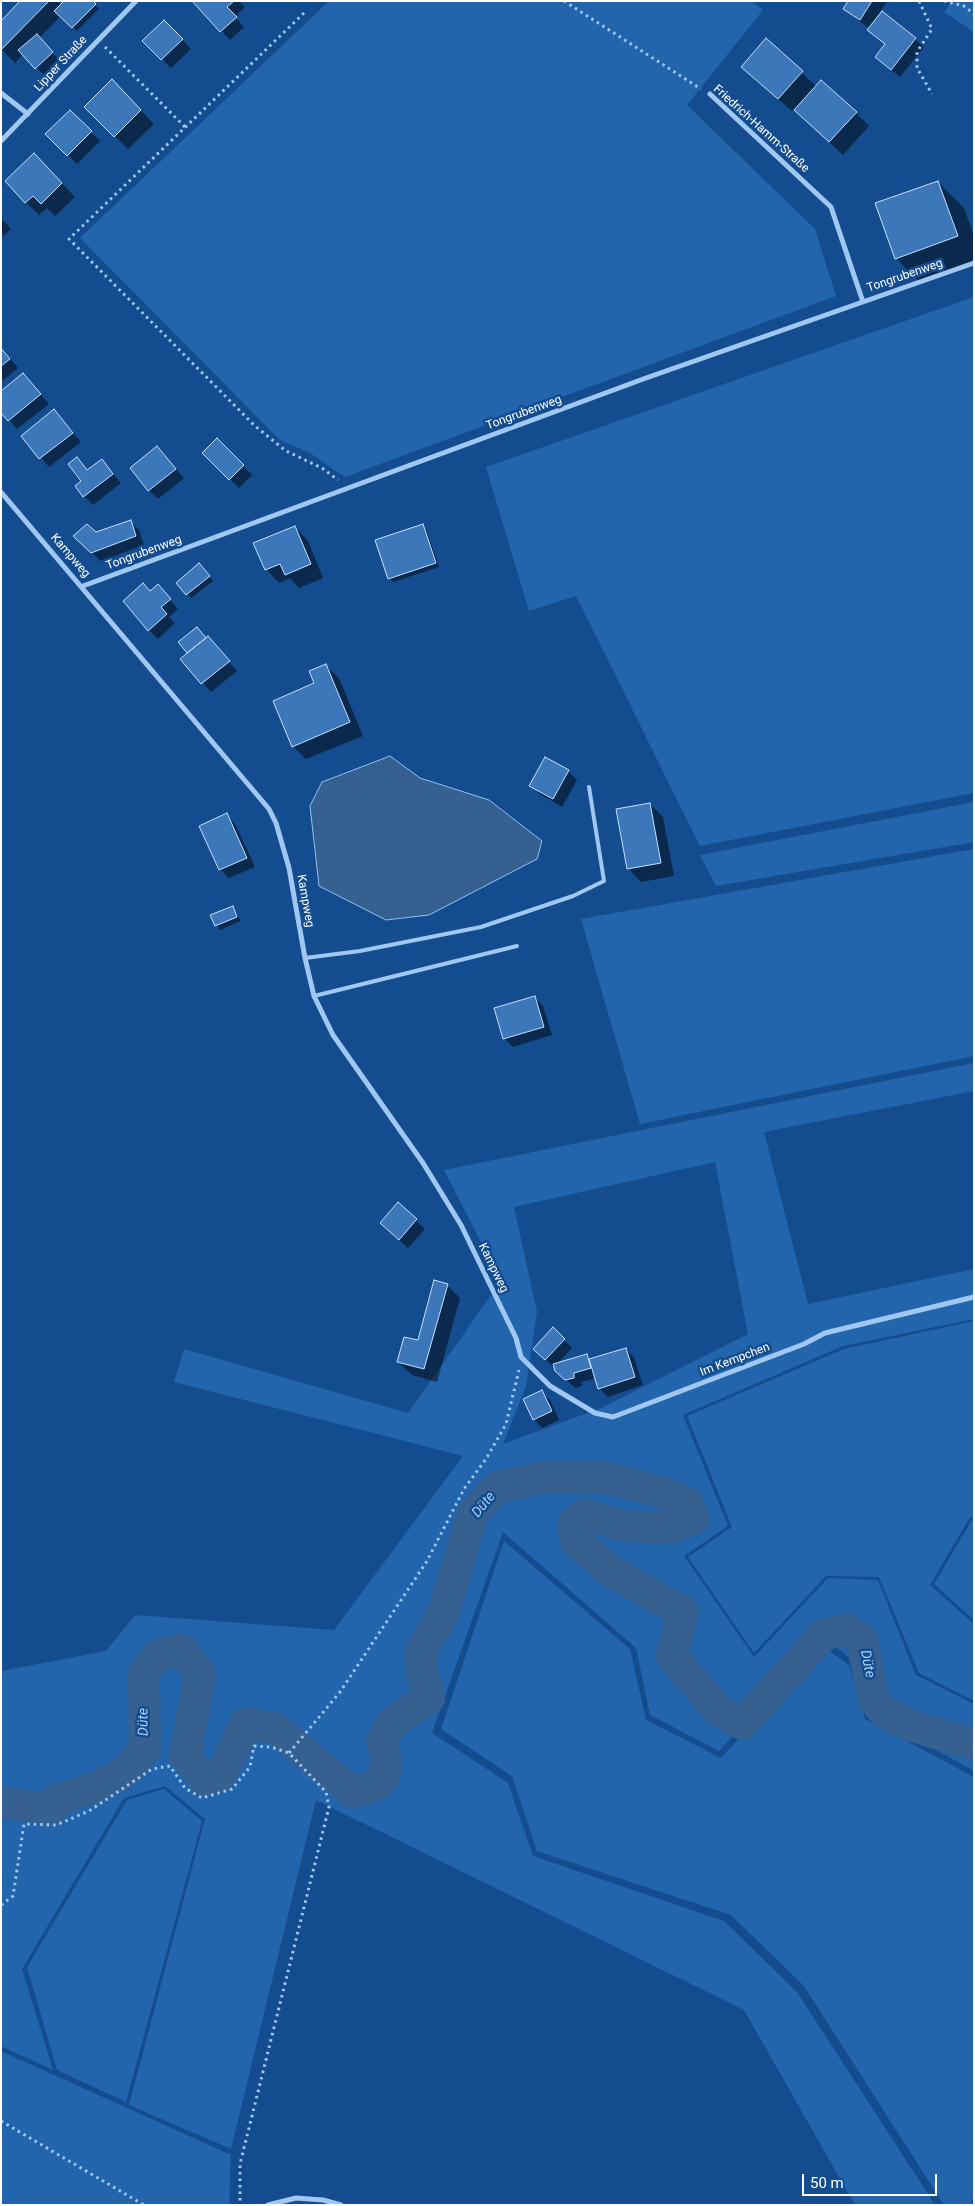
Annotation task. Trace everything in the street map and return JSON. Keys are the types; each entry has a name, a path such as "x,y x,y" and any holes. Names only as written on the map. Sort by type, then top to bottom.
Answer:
{"street":[{"name":"Lipper Straße","path":"1,141 136,1"},
{"path":"1,93 28,114"},
{"name":"Friedrich-Hamm-Straße","path":"710,94 831,207 863,302"},
{"name":"Tongrubenweg","path":"83,586 637,382 974,263"},
{"name":"Kampweg","path":"1,492 83,586 268,809 276,824 289,868 305,958 314,996 333,1035 402,1130 461,1225 516,1338 521,1357"},
{"name":"Im Kempchen","path":"521,1357 550,1386 595,1413 613,1418 804,1344 825,1333 974,1297"},
{"path":"268,2205 296,2198 323,2200 340,2205"}],"lane":[{"path":"305,958 360,950 481,927 573,896 604,881 589,787"},
{"path":"314,996 517,946"}],"path":[{"name":"Friedrich-Hamm-Straße","path":"564,1 710,94"},
{"path":"919,1 932,29 917,52 917,68 932,94"},
{"path":"944,1 964,6 974,14"},
{"path":"304,13 70,239 255,426 286,451 322,468 348,488"},
{"path":"97,40 185,127"},
{"path":"289,1753 340,1692 427,1561 464,1489 486,1459 506,1424 514,1399 521,1357"},
{"path":"1,1905 13,1896 24,1824 56,1825 89,1811 152,1769 170,1766 185,1788 202,1798 232,1789 250,1767 254,1746 271,1747 289,1753 326,1792 330,1807 240,2164 240,2205"},
{"path":"1,2121 144,2205"}],"shaded area":[{"path":"329,1 751,1 763,10 687,105 815,229 836,296 345,477 310,453 280,440 80,238"},
{"path":"952,1 974,1 974,32 944,12"},
{"path":"974,297 974,793 700,846 576,596 529,611 486,467"},
{"path":"390,756 420,778 489,800 542,841 537,859 429,915 386,920 319,886 310,806 322,782"},
{"path":"974,802 974,842 716,886 700,855"},
{"path":"974,849 974,1056 640,1124 581,919"},
{"path":"974,1063 974,1091 764,1132 808,1304 974,1269 974,1319 843,1346 683,1415 728,1526 684,1556 754,1657 828,1578 878,1580 916,1675 974,1704 974,1771 871,1714 854,1662 825,1637 719,1751 650,1715 636,1648 503,1532 432,1733 508,1783 533,1856 724,1921 797,1992 935,2205 855,2205 744,2010 316,1800 231,2149 129,2105 205,1819 165,1786 124,1798 22,1969 53,2070 1,2046 1,1671 106,1651 135,1615 334,1630 463,1456 174,1382 184,1349 408,1413 501,1281 444,1170","holes":["715,1162 748,1334 601,1408 503,1444 526,1386 537,1312 514,1207"]},
{"path":"974,1321 974,1516 970,1517 930,1585 974,1624 974,1701 919,1673 879,1577 826,1576 754,1653 688,1557 732,1527 687,1416 844,1349"},
{"path":"974,1519 974,1620 934,1584"},
{"path":"504,1541 630,1649 646,1720 721,1758 824,1647 849,1665 865,1719 974,1777 974,2196 970,2205 944,2205 804,1986 731,1915 537,1851 512,1776 441,1729"},
{"path":"164,1789 202,1821 126,2102 57,2070 27,1967 127,1800"},
{"path":"1,2051 231,2155 229,2205 1,2205"}],"building":[{"path":"20,1 49,1 1,50 1,21"},
{"path":"64,1 93,1 96,4 72,28 54,11"},
{"path":"192,1 234,1 227,7 237,17 220,32"},
{"path":"848,1 872,1 860,20 843,9"},
{"path":"882,11 916,38 891,70 875,57 885,44 867,30"},
{"path":"164,20 183,39 161,60 142,41"},
{"path":"37,34 53,52 35,69 18,50"},
{"path":"766,38 803,71 778,99 741,67"},
{"path":"112,79 141,110 114,137 84,107"},
{"path":"821,80 857,112 829,142 794,110"},
{"path":"70,110 92,131 67,156 45,134"},
{"path":"34,153 62,183 41,204 33,196 25,203 5,181"},
{"path":"938,181 958,236 895,259 875,203"},
{"path":"1,348 10,359 1,366"},
{"path":"23,373 41,394 8,421 1,413 1,391"},
{"path":"54,409 73,433 39,459 21,436"},
{"path":"217,438 244,465 229,480 202,453"},
{"path":"157,446 176,469 148,491 130,468"},
{"path":"77,457 87,470 102,459 113,474 83,497 75,486 81,481 68,464"},
{"path":"131,520 136,536 91,553 73,536 87,524 96,532"},
{"path":"423,524 436,563 388,579 375,540"},
{"path":"295,526 311,564 285,575 280,564 265,570 253,543"},
{"path":"199,563 210,576 186,595 176,583"},
{"path":"143,583 150,591 158,584 171,599 161,607 167,614 148,631 123,601"},
{"path":"197,627 206,638 187,653 178,642"},
{"path":"208,636 230,661 201,684 180,659"},
{"path":"326,664 350,722 292,747 273,701 314,683 309,671"},
{"path":"545,757 569,770 553,799 529,786"},
{"path":"650,803 661,863 627,869 616,809"},
{"path":"227,813 247,858 219,870 199,826"},
{"path":"233,906 237,917 215,926 210,915"},
{"path":"535,996 544,1027 503,1039 494,1008"},
{"path":"398,1202 417,1219 399,1240 380,1223"},
{"path":"434,1280 448,1284 424,1369 397,1362 404,1337 418,1340"},
{"path":"553,1327 565,1339 545,1360 533,1349"},
{"path":"626,1348 635,1377 598,1389 589,1359"},
{"path":"587,1354 591,1368 574,1373 574,1378 565,1380 555,1371 553,1364"},
{"path":"542,1390 552,1411 533,1420 523,1399"}],"waterway":[{"name":"Düte","path":"1,1802 51,1810 57,1800 100,1786 127,1771 145,1749 144,1674 158,1655 181,1649 200,1674 185,1756 205,1780 220,1777 246,1723 276,1729 353,1793 372,1787 384,1778 386,1761 382,1741 392,1723 429,1698 422,1673 422,1649 443,1614 473,1513 498,1487 539,1478 603,1477 659,1491 688,1503 693,1519 669,1528 623,1526 584,1514 573,1524 576,1541 612,1572 683,1612 672,1656 718,1710 742,1724 823,1635 846,1629 862,1640 874,1700 884,1712 910,1725 974,1745"}]}
